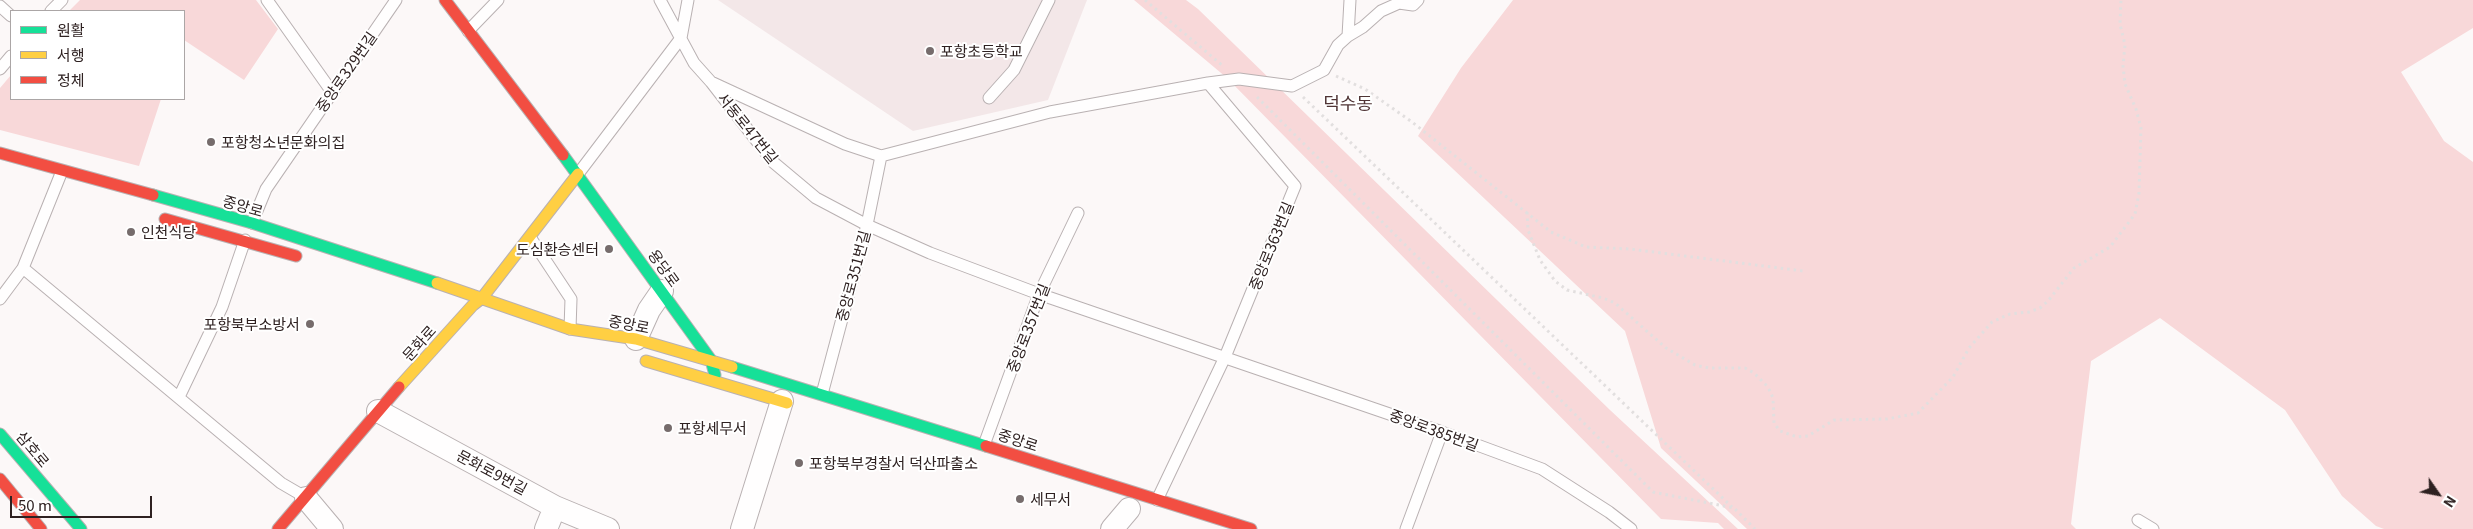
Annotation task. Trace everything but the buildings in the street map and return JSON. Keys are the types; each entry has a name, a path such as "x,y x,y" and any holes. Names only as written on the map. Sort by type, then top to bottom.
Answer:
{"main road":[{"name":"용당로","path":"445,0 578,174 662,291 711,360 718,384"},
{"name":"중앙로","path":"0,153 252,223 478,301 595,344"},
{"name":"문화로","path":"278,529 378,411 478,301 578,174"},
{"path":"150,214 311,260"},
{"name":"중앙로","path":"425,292 478,301 634,348 718,384 791,404"},
{"name":"중앙로","path":"634,348 711,360 1251,529"},
{"name":"삼호로","path":"0,434 81,529"},
{"path":"0,479 41,529"}],"street":[{"path":"634,348 649,310 662,291"},
{"path":"742,529 791,404"},
{"name":"문화로9번길","path":"378,411 555,506 608,529"},
{"path":"306,498 332,529"},
{"path":"546,529 555,506"},
{"path":"1112,529 1129,509"}],"lane":[{"path":"52,10 62,0"},
{"path":"267,0 332,92"},
{"name":"중앙로329번길","path":"179,397 222,307 244,242 266,189 396,0"},
{"path":"468,31 498,0"},
{"name":"서동로47번길","path":"660,0 694,63 773,162 816,198 867,225 930,252 1039,294"},
{"path":"578,174 682,38 688,0"},
{"path":"989,98 1014,70 1049,0"},
{"path":"1348,36 1350,0"},
{"path":"711,82 845,144 881,156 1050,112 1208,83 1239,80 1292,86 1324,70 1338,45 1381,11 1399,3 1413,5 1418,0"},
{"path":"0,6 10,15"},
{"path":"0,69 10,57"},
{"name":"중앙로363번길","path":"1157,500 1225,357 1295,186 1208,83"},
{"name":"중앙로351번길","path":"822,394 867,225 881,156"},
{"path":"0,299 23,268 62,171"},
{"name":"중앙로357번길","path":"984,445 1039,294 1078,213"},
{"path":"530,237 571,299 570,329"},
{"path":"23,268 281,483 306,498"},
{"name":"중앙로385번길","path":"1039,294 1442,432 1542,469 1609,512 1631,529"},
{"path":"1406,529 1442,432"},
{"path":"2138,520 2153,529"}],"path":[{"path":"1145,0 1239,80 1653,492 1734,508"},
{"path":"1527,212 1528,230 1540,260 1554,281 1567,290 1604,298 1614,303 1666,348 1694,365 1709,368 1745,368 1754,373 1773,398 1774,423 1780,431 1797,436 1808,436 1834,420 1887,419 1918,413 1926,407 1953,377 1969,348 1992,322 2010,314 2029,312 2040,308 2048,301 2074,268 2110,247 2135,214 2139,192 2141,128 2136,109 2125,84 2123,66 2125,45 2120,24 2121,0"},
{"path":"1324,70 1365,89 1412,122 1551,232 1586,247 1630,249 1803,271"},
{"path":"1292,86 1756,529"}],"shaded area":[{"path":"80,0 256,0 278,29 244,80 185,41 185,10 70,10"},
{"name":"포항초등학교","path":"718,0 1087,0 1048,100 913,131"},
{"path":"1134,0 1186,0 1198,9 1610,410 1738,529 1724,529 1718,523 1661,519 1227,78"},
{"path":"1513,0 2473,0 2473,28 2401,72 2444,141 2473,162 2473,529 2384,529 2376,526 2342,496 2285,410 2160,318 2091,361 2071,524 2076,529 1747,529 1661,448 1625,331 1418,136 1461,68"},
{"path":"10,76 10,100 161,100 139,166 0,130 0,88"}],"traffic: fast":[{"path":"563,155 711,360 715,375"},
{"path":"153,195 252,223 437,283"},
{"path":"732,367 986,446"},
{"path":"0,434 81,529"}],"traffic: slow":[{"path":"399,387 473,305 482,298 578,174"},
{"path":"437,283 570,329 636,339 732,367"},
{"path":"646,361 787,403"}],"traffic: jam":[{"path":"445,0 563,155"},
{"path":"0,153 153,195"},
{"path":"165,219 296,256"},
{"path":"278,529 399,387"},
{"path":"986,446 1251,529"},
{"path":"0,479 41,529"}],"place":[{"name":"포항초등학교","path":"930,51"},
{"name":"포항청소년문화의집","path":"211,142"},
{"name":"인천식당","path":"131,232"},
{"name":"도심환승센터","path":"609,249"},
{"name":"포항북부소방서","path":"310,324"},
{"name":"포항세무서","path":"668,428"},
{"name":"포항북부경찰서 덕산파출소","path":"799,463"},
{"name":"세무서","path":"1020,499"}],"district":[{"name":"덕수동","path":"1348,103"}]}
